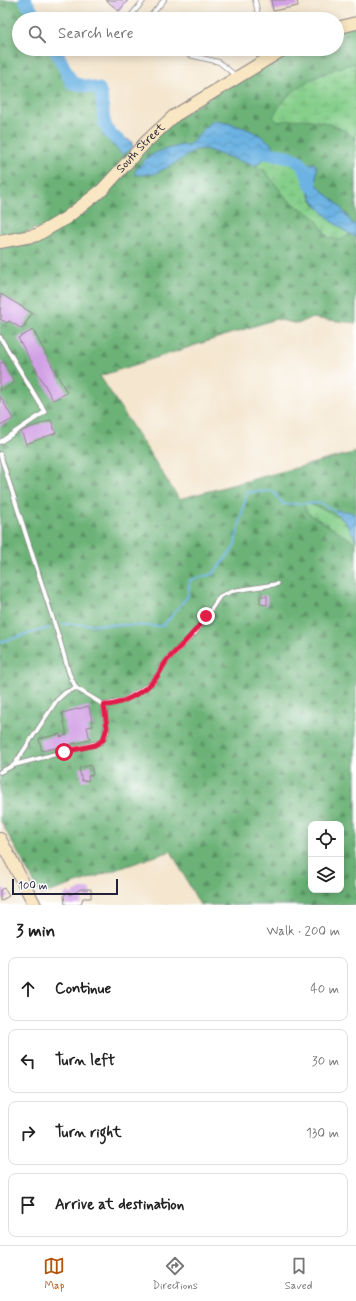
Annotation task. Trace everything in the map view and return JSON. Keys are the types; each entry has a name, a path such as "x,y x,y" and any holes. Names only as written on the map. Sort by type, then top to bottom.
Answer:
{"street":[{"path":"344,27 356,24"},
{"name":"South Street","path":"0,242 37,235 66,218 102,190 164,124 270,56"},
{"path":"0,839 35,905"}],"lane":[{"path":"134,12 144,0"},
{"path":"154,12 164,0"},
{"path":"256,0 258,12"},
{"path":"193,56 219,62 237,76"},
{"path":"0,337 45,412 0,442"},
{"path":"0,454 60,641 67,668 76,688 104,705 123,701 153,682 167,660 198,630 220,596 236,590 277,584"},
{"path":"14,765 57,700 66,692 76,688"},
{"path":"0,772 14,765 101,742 107,732 104,705"}],"green space":[{"path":"0,0 25,0 33,12 12,12 12,56 58,56 72,83 99,89 101,98 101,113 106,126 135,154 154,133 273,56 344,56 344,26 356,23 356,323 310,318 298,324 276,319 100,376 179,499 356,452 356,905 200,905 171,851 41,895 0,820 0,248 29,243 48,235 37,228 24,233 0,237"},
{"path":"356,63 356,139 338,127 319,121 298,119 278,122 273,117 288,96 297,88 319,76"},
{"path":"265,158 287,160 300,167 304,172 308,191 315,204 323,212 342,225 350,234 340,240 328,237 315,218 287,199 267,173 263,169 255,166"},
{"path":"306,503 330,512 344,521 354,534 356,543 308,513 304,507"}],"water":[{"path":"212,121 228,123 255,133 270,143 275,149 273,158 265,158 255,166 205,149 195,150 174,164 154,174 135,175 135,172 139,166 149,157 165,150 188,145 194,141"},
{"path":"109,125 119,136 131,141 133,147 123,155 103,135 104,130"},
{"path":"313,163 317,166 316,183 337,203 352,223 356,225 356,237 327,217 311,196 306,185 306,174 309,164"},
{"path":"335,510 351,512 356,516 356,540 349,527"}],"building":[{"path":"106,0 128,0 119,11"},
{"path":"271,0 297,0 298,6 273,11"},
{"path":"1,294 32,313 22,329 9,321 7,323 0,319 2,316 0,315"},
{"path":"33,330 67,393 53,400 18,338"},
{"path":"3,362 15,383 0,391 0,363"},
{"path":"0,396 13,419 0,426"},
{"path":"51,420 56,433 26,444 21,431"},
{"path":"260,596 267,596 267,605 260,604"},
{"path":"89,706 93,726 87,727 90,740 42,751 39,739 60,734 60,737 67,735 62,713"},
{"path":"91,765 93,775 88,776 89,780 82,781 79,768"},
{"path":"4,888 9,896 0,901 0,890"},
{"path":"81,889 91,889 91,898 83,898 81,904 65,905 64,895 69,892 70,895"}],"waterway":[{"path":"25,0 33,12"},
{"path":"58,56 72,83 99,89 104,122 107,129 118,140"},
{"path":"257,152 285,156 298,161 303,166 311,185"},
{"path":"62,624 163,626 188,596 190,580 213,574 234,548 247,492 273,491 283,504 321,503 339,514"},
{"path":"0,642 49,628"}],"route":[{"path":"64,752 99,744 106,736 107,732 104,705 123,701 151,684 157,677 163,664 191,638 198,630 206,616"}]}
